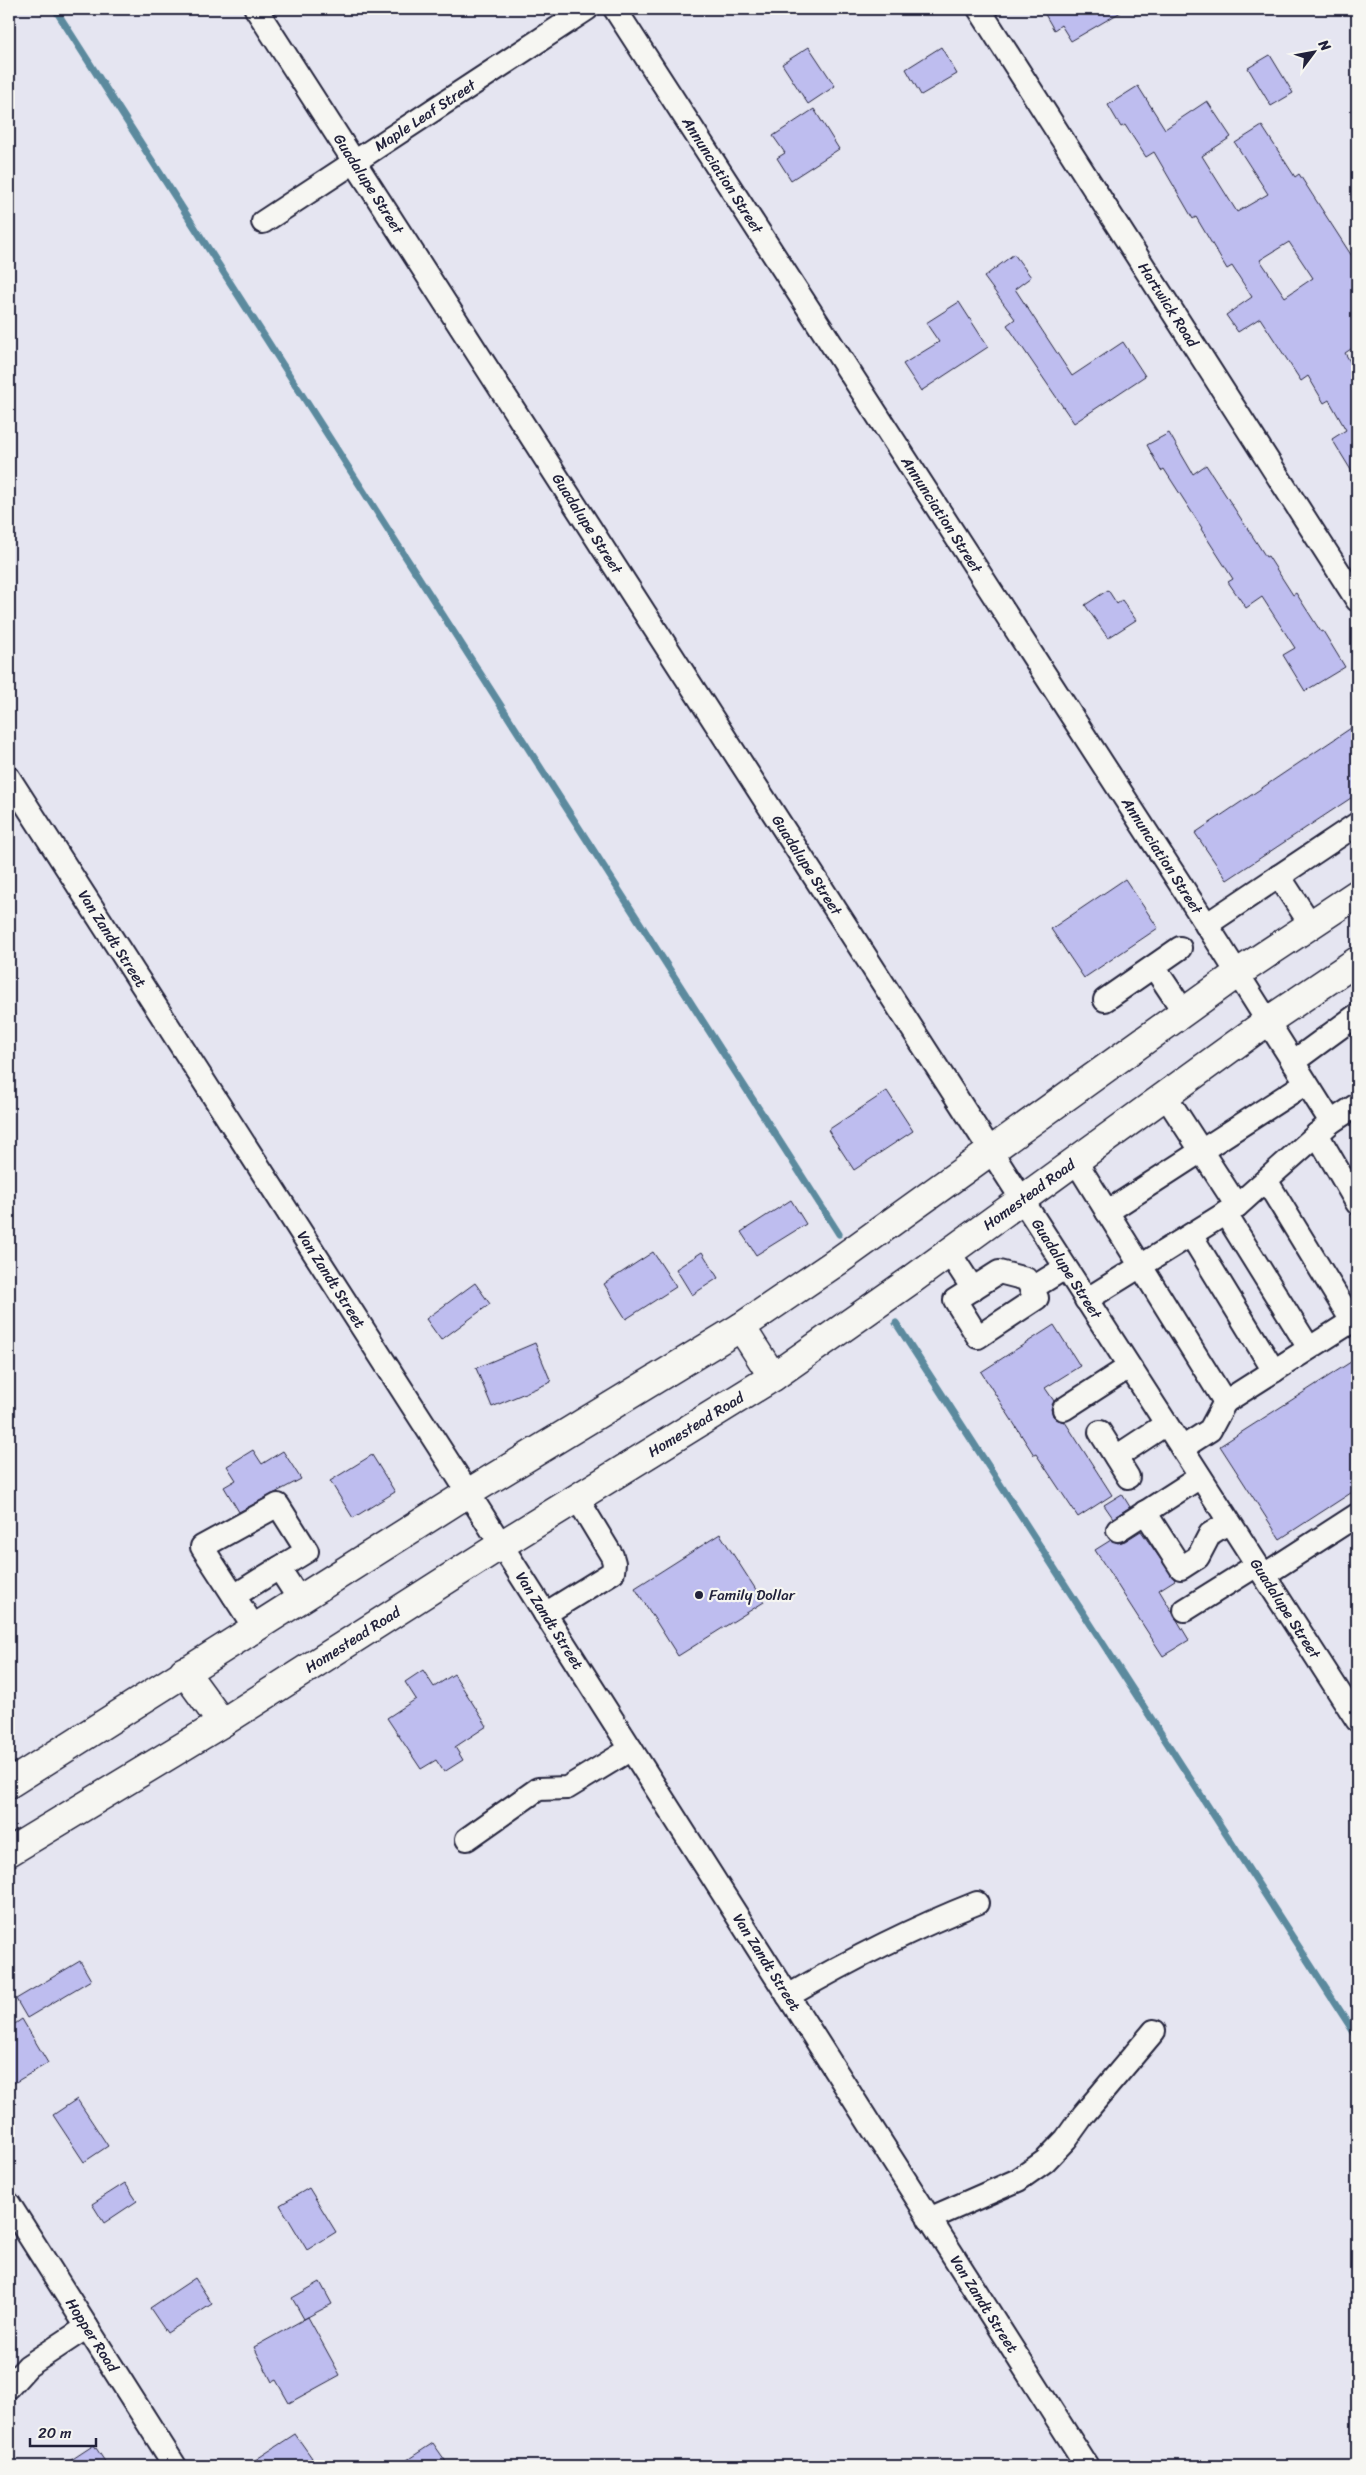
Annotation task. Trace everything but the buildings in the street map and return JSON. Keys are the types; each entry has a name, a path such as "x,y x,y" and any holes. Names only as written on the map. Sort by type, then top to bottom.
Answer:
{"main road":[{"path":"9,1784 184,1671 468,1493 741,1327 838,1261 1238,973 1357,894"},
{"name":"Homestead Road","path":"9,1852 222,1723 501,1545 773,1377 1268,1021 1357,963"},
{"path":"741,1327 773,1377"},
{"path":"184,1671 222,1723"}],"street":[{"name":"Guadalupe Street","path":"256,9 1260,1570 1355,1710"},
{"name":"Maple Leaf Street","path":"263,222 587,9"},
{"name":"Annunciation Street","path":"615,9 1294,1062 1306,1083 1357,1203"},
{"name":"Hartwick Road","path":"979,9 1357,600"},
{"name":"Van Zandt Street","path":"9,778 468,1493 1087,2466"},
{"path":"1206,924 1357,824"},
{"path":"1279,876 1311,925"},
{"path":"1105,1000 1180,948"},
{"path":"1154,966 1184,1012"},
{"path":"1294,1062 1357,1015"},
{"path":"1107,1212 1306,1083"},
{"path":"1166,1095 1202,1150 1231,1210 1309,1348"},
{"path":"1086,1300 1231,1210 1324,1128 1357,1105"},
{"path":"1075,1160 1225,1402"},
{"path":"1182,1448 1210,1430 1225,1402 1354,1320 1266,1180"},
{"path":"1191,1235 1274,1371"},
{"path":"949,1252 973,1288"},
{"path":"1031,1289 1065,1268"},
{"path":"999,1272 1026,1280 1037,1298 978,1337 955,1300 973,1288 999,1272"},
{"path":"1064,1409 1129,1367"},
{"path":"1116,1457 1166,1424"},
{"path":"1100,1432 1128,1477"},
{"path":"1118,1530 1200,1477"},
{"path":"545,1614 613,1572 612,1556 577,1498"},
{"path":"234,1596 307,1551 278,1505 202,1548 254,1628"},
{"path":"1145,1512 1181,1568 1198,1557 1210,1534 1229,1522"},
{"path":"1185,1610 1357,1515"},
{"path":"279,1568 299,1600"},
{"path":"467,1839 538,1788 567,1788 631,1749"},
{"path":"788,1996 889,1941 977,1903"},
{"path":"929,2219 1018,2180 1046,2161 1066,2140 1084,2114 1154,2030"},
{"name":"Hopper Road","path":"9,2204 175,2466"},
{"path":"9,2387 28,2366 87,2327"}],"waterway":[{"path":"55,9 839,1234"},
{"path":"896,1323 1357,2037"}],"place":[{"name":"Family Dollar","path":"699,1595"}]}
